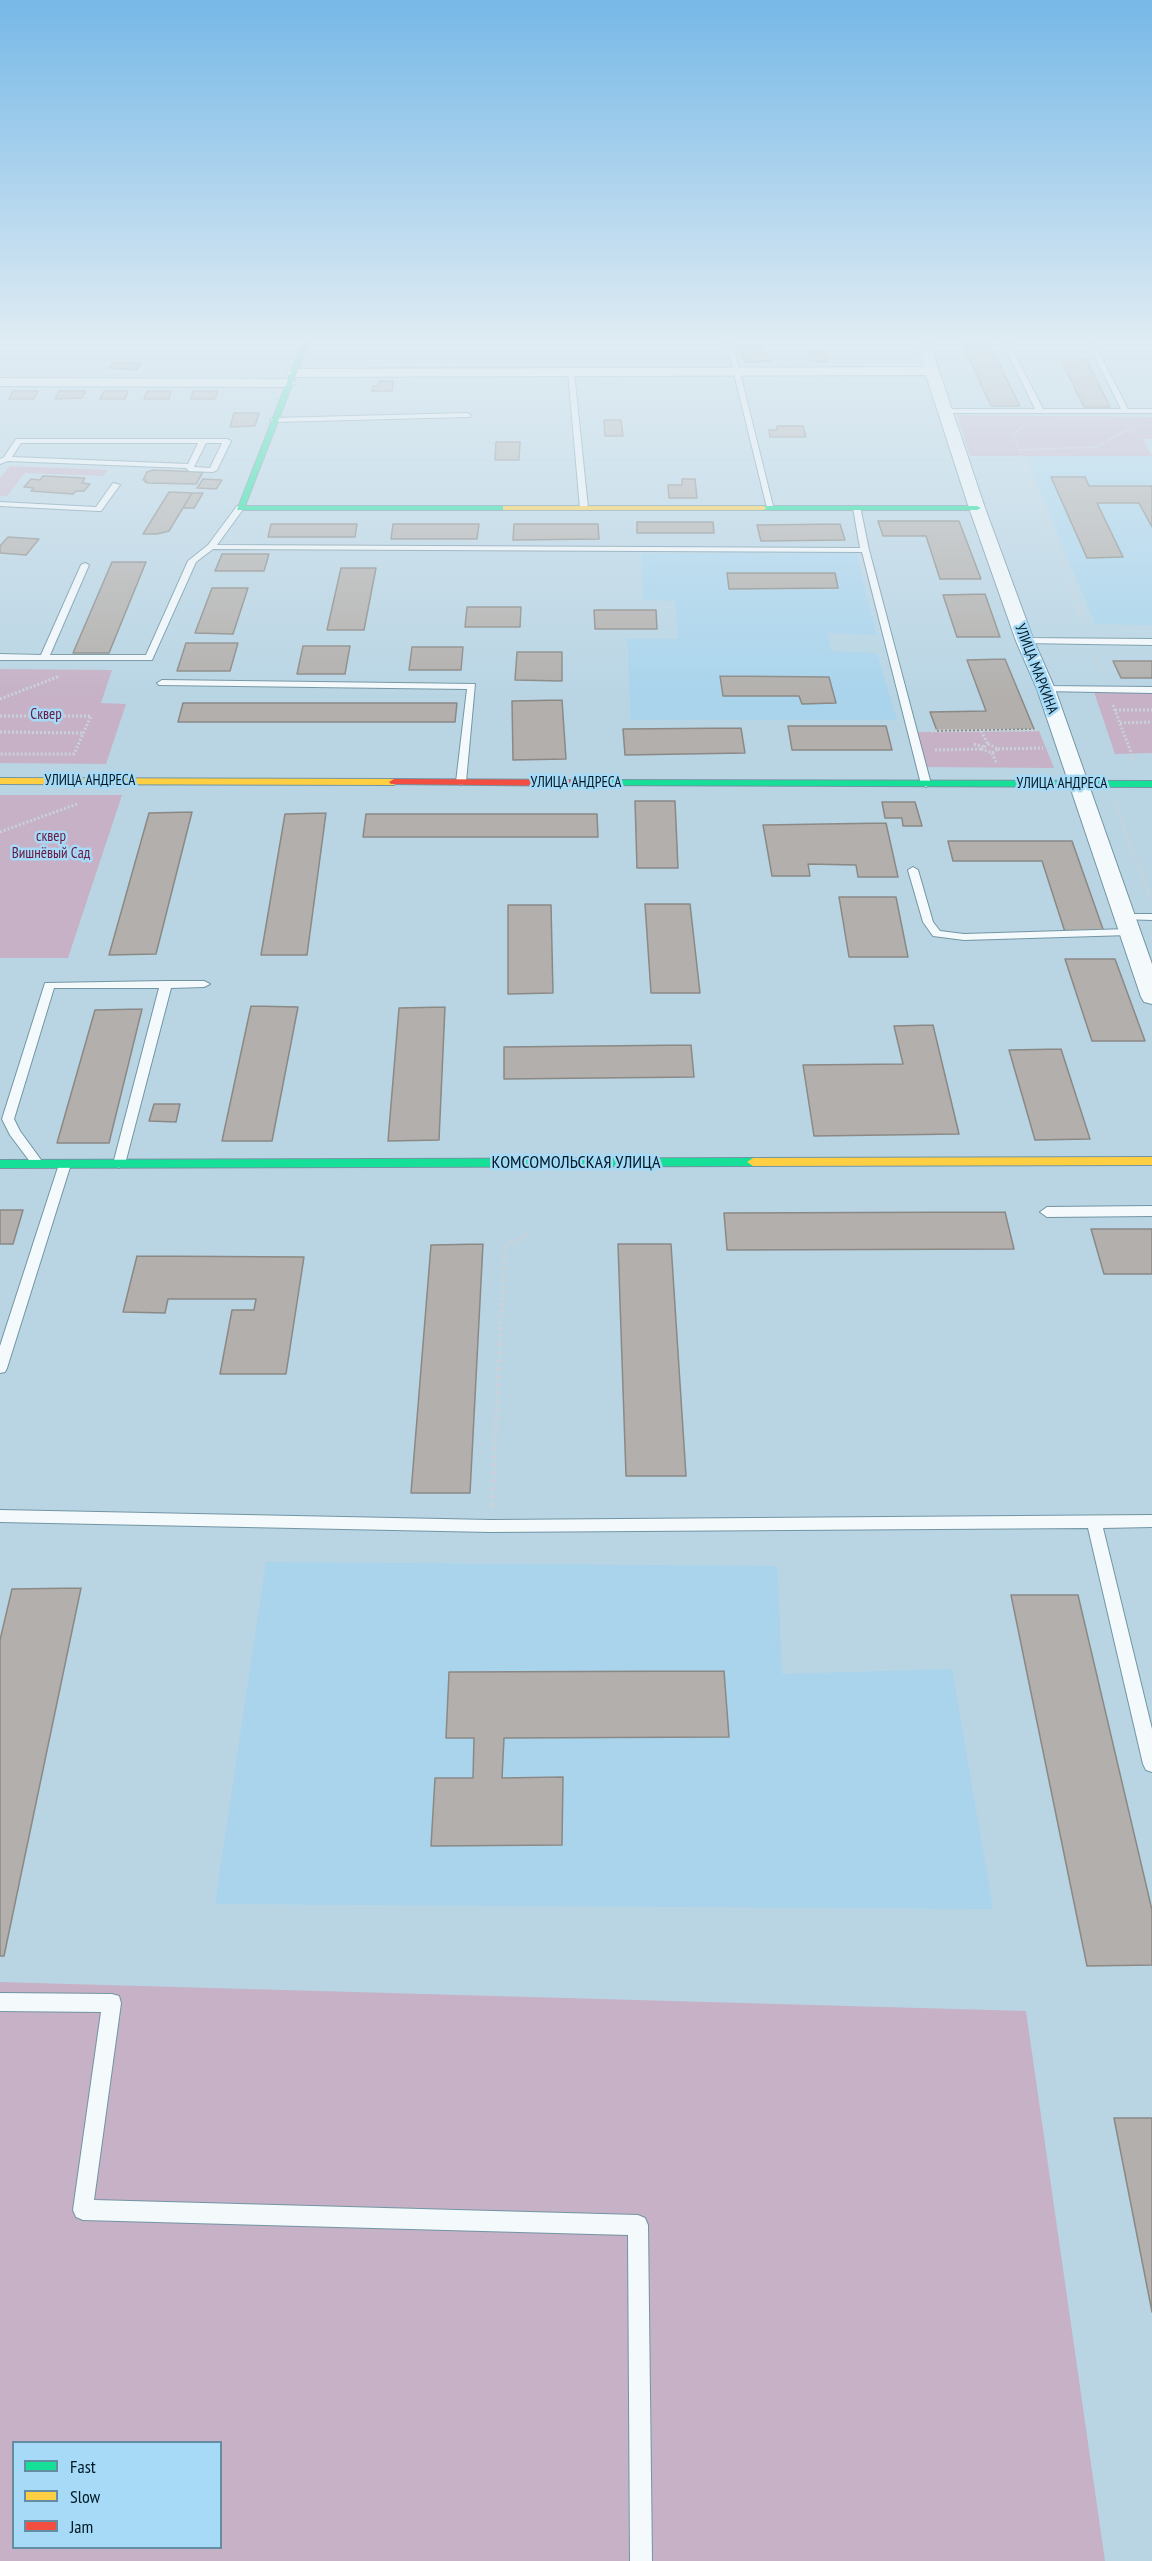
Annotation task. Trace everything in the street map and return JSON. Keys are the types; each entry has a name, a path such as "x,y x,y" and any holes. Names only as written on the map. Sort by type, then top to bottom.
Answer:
{"street":[{"path":"258,461 240,508 977,508"},
{"name":"УЛИЦА МАРКИНА","path":"961,461 1025,641 1046,689 1152,997"},
{"name":"УЛИЦА АНДРЕСА","path":"0,781 1152,784"},
{"name":"КОМСОМОЛЬСКАЯ УЛИЦА","path":"0,1164 1152,1161"}],"lane":[{"path":"4,461 191,466"},
{"path":"194,461 189,469 213,470 218,461"},
{"path":"579,461 584,508"},
{"path":"759,461 771,508"},
{"path":"0,504 98,509 116,485"},
{"path":"0,657 149,658 192,561 210,547 240,508"},
{"path":"858,508 865,550 926,784"},
{"path":"210,547 865,550"},
{"path":"44,657 85,565"},
{"path":"1025,641 1152,642"},
{"path":"162,683 472,686 461,782"},
{"path":"1046,689 1152,690"},
{"path":"913,870 928,922 937,934 963,937 1127,925 1152,917"},
{"path":"119,1164 166,984"},
{"path":"38,1164 14,1132 8,1119 49,985 204,984"},
{"path":"0,1368 65,1164"},
{"path":"1047,1212 1152,1211"},
{"path":"0,1516 491,1526 1152,1521"},
{"path":"1094,1522 1152,1764"},
{"path":"0,2002 112,2003 83,2210 638,2225 641,2561"}],"path":[{"path":"1024,461 1136,766"},
{"path":"116,485 191,489"},
{"path":"0,699 65,674"},
{"path":"1115,710 1152,710"},
{"path":"0,716 92,716 74,754 0,754"},
{"path":"1120,723 1152,722"},
{"path":"0,728 0,733 83,733"},
{"path":"912,731 1038,730 1045,748 998,749 974,744"},
{"path":"981,731 985,747 992,753 998,768"},
{"path":"925,750 985,747"},
{"path":"992,753 998,749"},
{"path":"1112,797 1152,903"},
{"path":"0,832 78,803"},
{"path":"491,1526 505,1246 528,1234"}],"shaded area":[{"path":"1028,461 1152,461 1152,625 1095,624"},
{"path":"641,553 856,553 877,635 828,633 831,651 877,653 897,720 631,720 627,639 678,639 675,601 643,600"},
{"path":"266,1562 777,1566 782,1674 952,1669 993,1909 215,1904"}],"green space":[{"path":"10,466 108,470 103,476 25,473 7,496 0,496 0,478"},
{"name":"Сквер","path":"0,669 112,670 101,703 126,704 106,764 0,763"},
{"path":"1094,692 1152,692 1152,753 1115,754"},
{"path":"1039,731 1054,768 926,767 916,732"},
{"name":"сквер Вишнёвый Сад","path":"0,795 122,795 68,958 0,958"},
{"path":"0,1982 1026,2011 1105,2561 0,2561"}],"building":[{"path":"153,470 203,472 196,484 145,482 146,480 143,480 147,472"},
{"path":"43,476 85,478 82,483 90,484 84,491 76,491 73,494 31,491 34,488 24,487 31,479 40,480"},
{"path":"1051,477 1085,477 1089,486 1152,486 1152,527 1139,503 1097,503 1123,557 1087,558"},
{"path":"203,479 222,480 216,489 197,488"},
{"path":"682,479 695,479 697,498 669,498 668,485 682,485"},
{"path":"169,492 192,493 169,531 143,534"},
{"path":"192,493 203,493 194,508 183,508"},
{"path":"878,521 959,521 981,579 940,579 926,536 883,536"},
{"path":"637,522 713,522 714,533 637,533"},
{"path":"271,524 357,524 355,537 268,537"},
{"path":"393,524 479,524 477,539 391,539"},
{"path":"514,524 598,524 599,539 513,540"},
{"path":"840,524 845,540 761,541 757,525"},
{"path":"8,537 39,539 26,555 0,553 0,546"},
{"path":"222,554 269,554 264,571 215,571"},
{"path":"112,562 146,562 109,653 73,653"},
{"path":"341,568 376,568 364,630 327,630"},
{"path":"727,573 835,573 838,588 729,589"},
{"path":"212,588 248,588 233,634 195,633"},
{"path":"985,594 1000,637 957,637 943,595"},
{"path":"467,607 521,607 520,627 465,627"},
{"path":"594,610 656,610 657,629 595,629"},
{"path":"186,643 238,643 230,671 177,671"},
{"path":"303,646 350,646 345,674 297,674"},
{"path":"412,647 463,647 461,670 409,670"},
{"path":"517,652 562,652 562,681 515,680"},
{"path":"1005,659 1034,729 937,731 930,712 986,711 967,660"},
{"path":"1113,661 1152,661 1152,678 1121,678"},
{"path":"720,676 829,677 836,703 802,704 799,696 723,696"},
{"path":"562,700 566,759 513,760 512,701"},
{"path":"183,703 457,703 455,722 178,722"},
{"path":"788,726 886,726 892,750 792,750"},
{"path":"741,728 745,753 625,755 623,729"},
{"path":"635,801 675,801 678,868 637,868"},
{"path":"882,802 915,802 922,826 903,826 902,818 885,818"},
{"path":"192,812 156,954 109,955 149,813"},
{"path":"326,813 307,955 261,955 285,814"},
{"path":"366,814 597,814 598,837 363,837"},
{"path":"886,823 898,877 858,877 856,865 808,864 810,876 772,876 763,825"},
{"path":"948,841 1072,841 1104,932 1065,932 1042,861 953,861"},
{"path":"839,897 896,897 908,957 849,957"},
{"path":"645,904 690,904 700,993 651,993"},
{"path":"508,905 551,905 553,993 508,994"},
{"path":"1065,959 1115,959 1145,1041 1092,1041"},
{"path":"251,1006 298,1007 272,1141 222,1141"},
{"path":"445,1007 439,1140 388,1141 399,1008"},
{"path":"142,1009 109,1143 57,1143 95,1010"},
{"path":"933,1025 959,1134 814,1136 803,1065 903,1064 894,1026"},
{"path":"691,1045 694,1077 504,1079 504,1047"},
{"path":"1061,1049 1090,1139 1035,1140 1009,1050"},
{"path":"154,1104 180,1104 176,1122 149,1121"},
{"path":"0,1210 23,1210 13,1244 0,1244"},
{"path":"1005,1212 1014,1249 727,1250 724,1213"},
{"path":"1091,1229 1152,1229 1152,1274 1104,1274"},
{"path":"483,1244 470,1493 411,1493 431,1245"},
{"path":"618,1244 671,1244 686,1476 626,1476"},
{"path":"137,1256 304,1257 286,1374 220,1374 232,1310 254,1310 256,1299 168,1299 165,1313 123,1312"},
{"path":"81,1588 4,1956 0,1956 0,1640 12,1589"},
{"path":"1011,1595 1078,1595 1152,1910 1152,1965 1087,1966"},
{"path":"724,1671 729,1737 504,1738 502,1778 563,1777 562,1845 431,1846 435,1778 473,1778 474,1738 446,1738 449,1672"},
{"path":"1114,2118 1152,2118 1152,2312"}],"traffic: fast":[{"path":"259,461 240,508 506,508"},
{"path":"763,508 977,508"},
{"path":"582,783 1152,784"},
{"path":"0,1164 753,1162"}],"traffic: slow":[{"path":"506,508 763,508"},
{"path":"0,781 394,782"},
{"path":"753,1162 1152,1161"}],"traffic: jam":[{"path":"394,782 582,783"}]}
